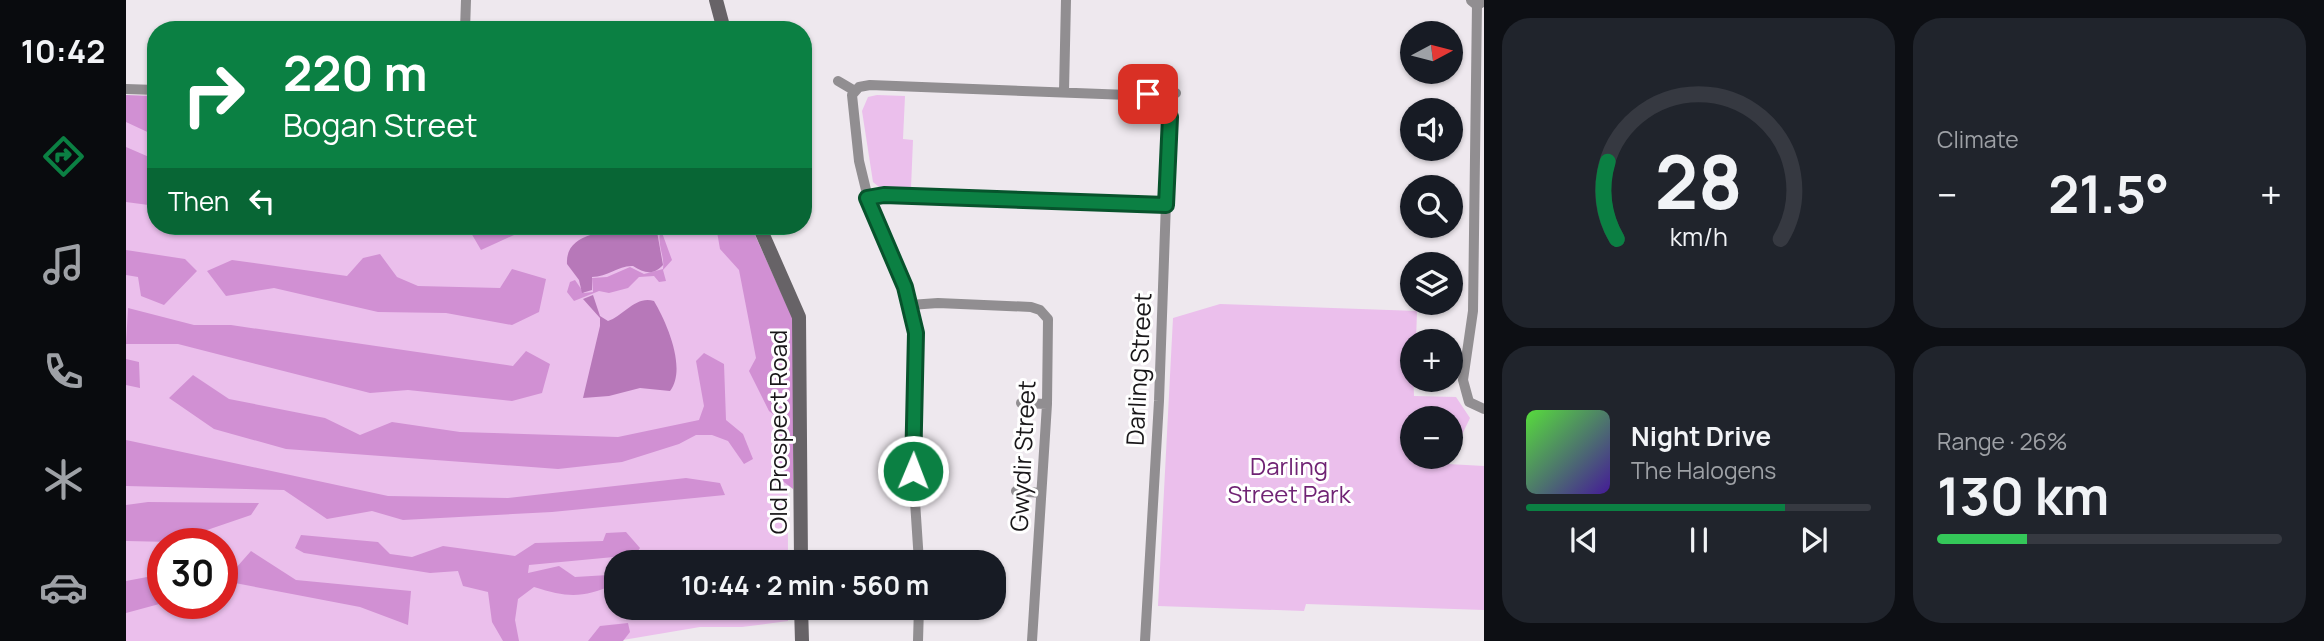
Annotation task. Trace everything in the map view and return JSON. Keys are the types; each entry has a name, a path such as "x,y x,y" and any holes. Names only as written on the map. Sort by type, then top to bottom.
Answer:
{"main road":[{"path":"716,0 721,21"},
{"path":"723,0 723,21"},
{"name":"Old Prospect Road","path":"763,235 799,317 800,550"},
{"path":"801,620 802,641"}],"street":[{"path":"465,21 466,0"},
{"path":"1063,91 1066,0"},
{"path":"1478,1 1481,110 1479,242 1463,380 1469,402 1484,409"},
{"path":"838,81 855,91"},
{"path":"918,550 913,462 917,355 910,305 867,198 850,102 855,91 870,85 1063,91 1148,94 1163,101 1176,93"},
{"path":"126,89 147,90"},
{"name":"Darling Street","path":"1145,641 1159,401 1170,117 1163,101"},
{"path":"867,198 884,195 1166,205"},
{"path":"910,305 938,303 1031,307 1046,315 1056,309"},
{"name":"Gwydir Street","path":"1032,641 1050,329 1046,315"},
{"path":"1021,403 1046,404"},
{"path":"1016,491 1041,493"},
{"path":"918,641 919,620"}],"green space":[{"path":"905,96 903,139 913,140 911,188 879,187 873,182 862,111 868,97"},
{"path":"126,101 147,102 147,235 749,235 787,314 788,550 604,550 604,620 788,620 742,627 700,627 617,641 126,641"},
{"name":"Darling Street Park","path":"1220,304 1400,310 1400,315 1417,315 1416,329 1400,329 1400,392 1414,392 1414,396 1456,397 1462,406 1400,406 1400,469 1463,469 1463,465 1484,466 1484,610 1306,604 1304,611 1158,606 1173,318"},
{"name":"Darling Street Park","path":"1463,408 1470,418 1463,433"}],"shaded area":[{"path":"126,95 147,96 147,132 126,122"},
{"path":"126,147 147,156 147,205 126,202"},
{"path":"472,235 514,235 481,250"},
{"path":"658,235 663,265 652,272 628,266 592,277 592,290 582,293 579,280 567,264 568,254 572,246 588,236"},
{"path":"660,235 663,235 672,260 663,270 666,281 659,282 654,276 639,277 628,288 609,293 599,291 574,301 567,292 570,282 575,280 584,293 593,292 592,278 607,277 630,267 644,274 663,269"},
{"path":"718,235 755,235 793,319 793,489 780,479 779,419 769,411 749,371 756,358 739,270 720,249"},
{"path":"126,250 185,259 197,271 164,305 141,296 138,277 126,275"},
{"path":"380,254 397,277 418,286 500,288 512,269 546,279 539,312 512,325 446,313 378,312 274,288 226,296 207,271 232,260 347,276 363,258"},
{"path":"593,295 600,316 608,321 635,303 654,301 669,333 676,359 675,382 670,391 640,388 609,396 583,398 600,326 600,318 583,299"},
{"path":"128,308 194,325 231,325 513,366 526,351 550,364 542,393 512,401 408,390 370,393 178,344 126,344"},
{"path":"704,353 724,364 726,420 743,434 753,459 744,464 728,441 712,435 696,435 679,444 622,462 558,469 286,449 214,429 169,398 193,375 229,399 325,418 360,435 392,422 460,432 618,437 699,420 704,406 696,361"},
{"path":"126,359 139,362 140,388 126,385"},
{"path":"126,440 388,496 508,498 686,478 720,483 725,495 552,512 403,520 372,511 327,519 284,490 126,486"},
{"path":"148,502 259,503 251,515 213,528 147,528 147,541 126,541 126,505"},
{"path":"626,532 640,548 604,550 604,558 529,565 528,573 559,566 575,577 604,575 604,588 584,594 566,595 534,587 518,599 515,620 519,641 503,641 492,622 488,592 463,586 458,571 430,573 304,553 295,548 301,535 378,542 390,554 412,557 443,546 515,556 535,543 603,541 606,533"},
{"path":"251,551 296,580 411,591 408,625 360,607 238,584 238,566"},
{"path":"147,577 147,607 126,613 126,581"},
{"path":"628,623 630,632 623,641 588,641 600,626"}],"route":[{"path":"913,471 916,333 905,287 867,198 884,195 1166,205 1170,117 1163,101 1148,94"}]}
